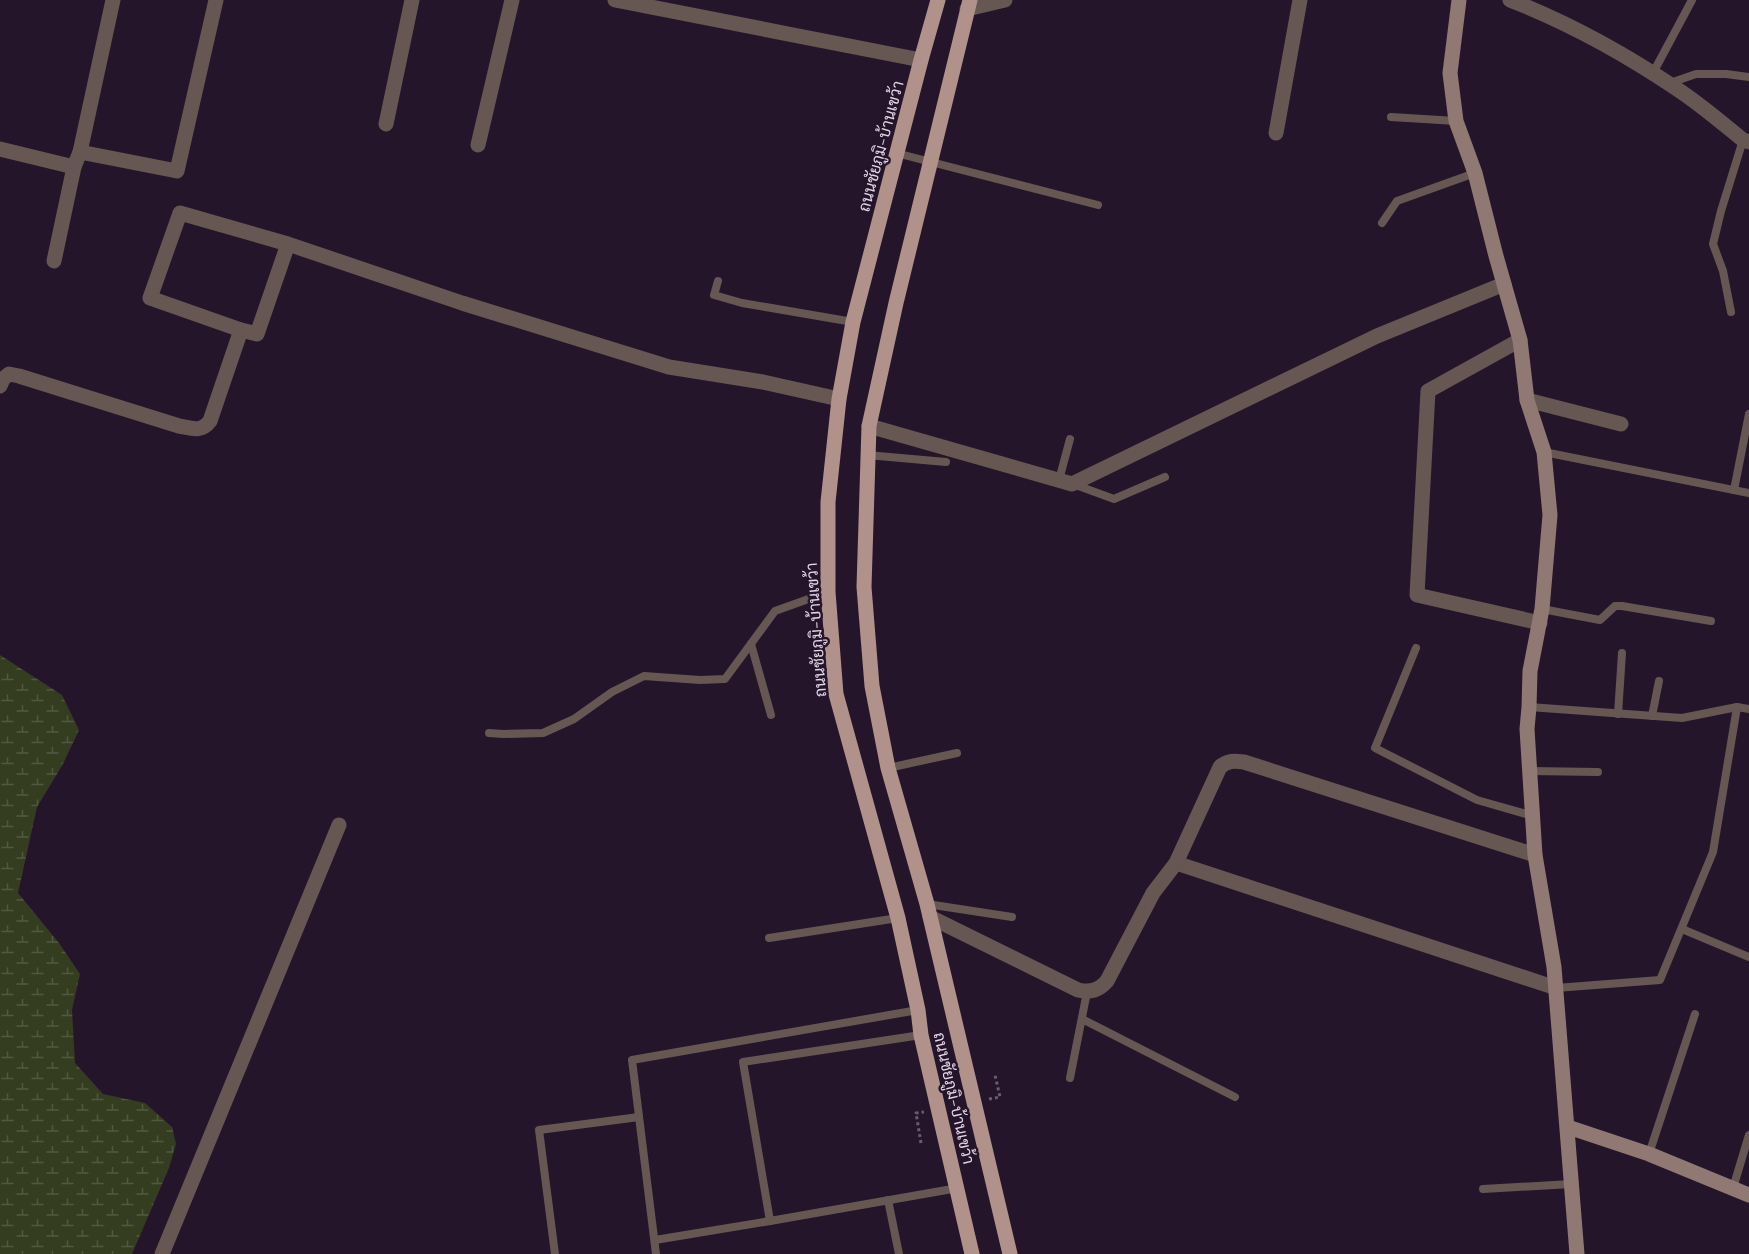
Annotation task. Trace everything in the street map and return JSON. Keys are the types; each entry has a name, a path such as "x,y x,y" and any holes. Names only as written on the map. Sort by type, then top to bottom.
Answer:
{"main road":[{"name":"ถนนชัยภูมิ-บ้านเขว้า","path":"938,0 853,322 839,399 828,502 828,592 836,694 898,918 918,1010 921,1035 972,1254"},
{"name":"ถนนชัยภูมิ-บ้านเขว้า","path":"968,4 896,303 869,426 864,587 872,686 888,768 928,911 1010,1254"}],"street":[{"path":"54,261 113,0"},
{"path":"80,152 177,171 216,0"},
{"path":"386,124 412,0"},
{"path":"478,145 512,0"},
{"path":"615,0 921,60"},
{"path":"968,4 1005,0"},
{"path":"1276,133 1300,0"},
{"path":"1459,0 1449,73 1456,121 1476,173 1520,340 1527,400 1544,452 1550,515 1541,616 1530,671 1527,729 1534,855 1554,968 1577,1254"},
{"path":"1510,0 1622,54 1669,83 1746,141"},
{"path":"0,149 74,167"},
{"path":"288,244 257,334 150,298 180,213 288,244 462,303 669,367 763,382 839,399"},
{"path":"869,426 1065,482 1377,336 1504,284"},
{"path":"0,386 9,374 19,376 178,426 198,430 205,428 210,421 241,330"},
{"path":"1520,340 1428,391 1417,595 1541,616"},
{"path":"1527,400 1621,424"},
{"path":"928,911 1078,990 1087,992 1102,987 1153,893 1176,864 1220,767 1232,761 1245,762 1534,855"},
{"path":"162,1254 339,825"},
{"path":"1176,864 1556,988"},
{"path":"1568,1127 1649,1154 1749,1195"}],"lane":[{"path":"1653,73 1692,0"},
{"path":"1669,83 1696,74 1749,77"},
{"path":"1391,117 1456,121"},
{"path":"1731,312 1723,271 1713,244 1721,211 1746,141"},
{"path":"896,153 1098,205"},
{"path":"1382,223 1397,201 1476,173"},
{"path":"718,281 714,296 853,322"},
{"path":"1734,490 1749,414"},
{"path":"1070,439 1065,482 1114,499 1165,477"},
{"path":"1544,452 1749,493"},
{"path":"867,455 946,462"},
{"path":"489,733 543,733 574,719 612,692 644,676 700,680 725,679 775,611 828,592"},
{"path":"1541,616 1600,620 1615,606 1622,606 1711,621"},
{"path":"751,644 771,715"},
{"path":"1416,648 1376,748 1477,800 1533,816"},
{"path":"1618,714 1622,653"},
{"path":"1652,716 1659,681"},
{"path":"1529,707 1682,718 1737,707 1749,709"},
{"path":"1556,988 1660,980 1713,852 1737,707"},
{"path":"888,768 957,753"},
{"path":"1530,771 1598,772"},
{"path":"928,911 1012,917"},
{"path":"769,938 898,918"},
{"path":"1682,929 1749,957"},
{"path":"1071,1078 1087,992"},
{"path":"656,1254 632,1060 918,1010"},
{"path":"1649,1154 1695,1014"},
{"path":"1082,1018 1235,1097"},
{"path":"770,1221 742,1062 921,1035"},
{"path":"555,1254 539,1130 639,1117"},
{"path":"1732,1188 1749,1135"},
{"path":"1483,1189 1571,1184"},
{"path":"654,1240 957,1188"},
{"path":"888,1200 899,1254"}],"path":[{"path":"995,1075 1000,1097"},
{"path":"916,1113 921,1143"}],"green space":[{"path":"0,655 62,695 79,730 63,764 37,807 18,893 59,943 80,974 72,1010 75,1063 103,1094 145,1103 172,1127 176,1144 169,1168 132,1254 0,1254"}]}
